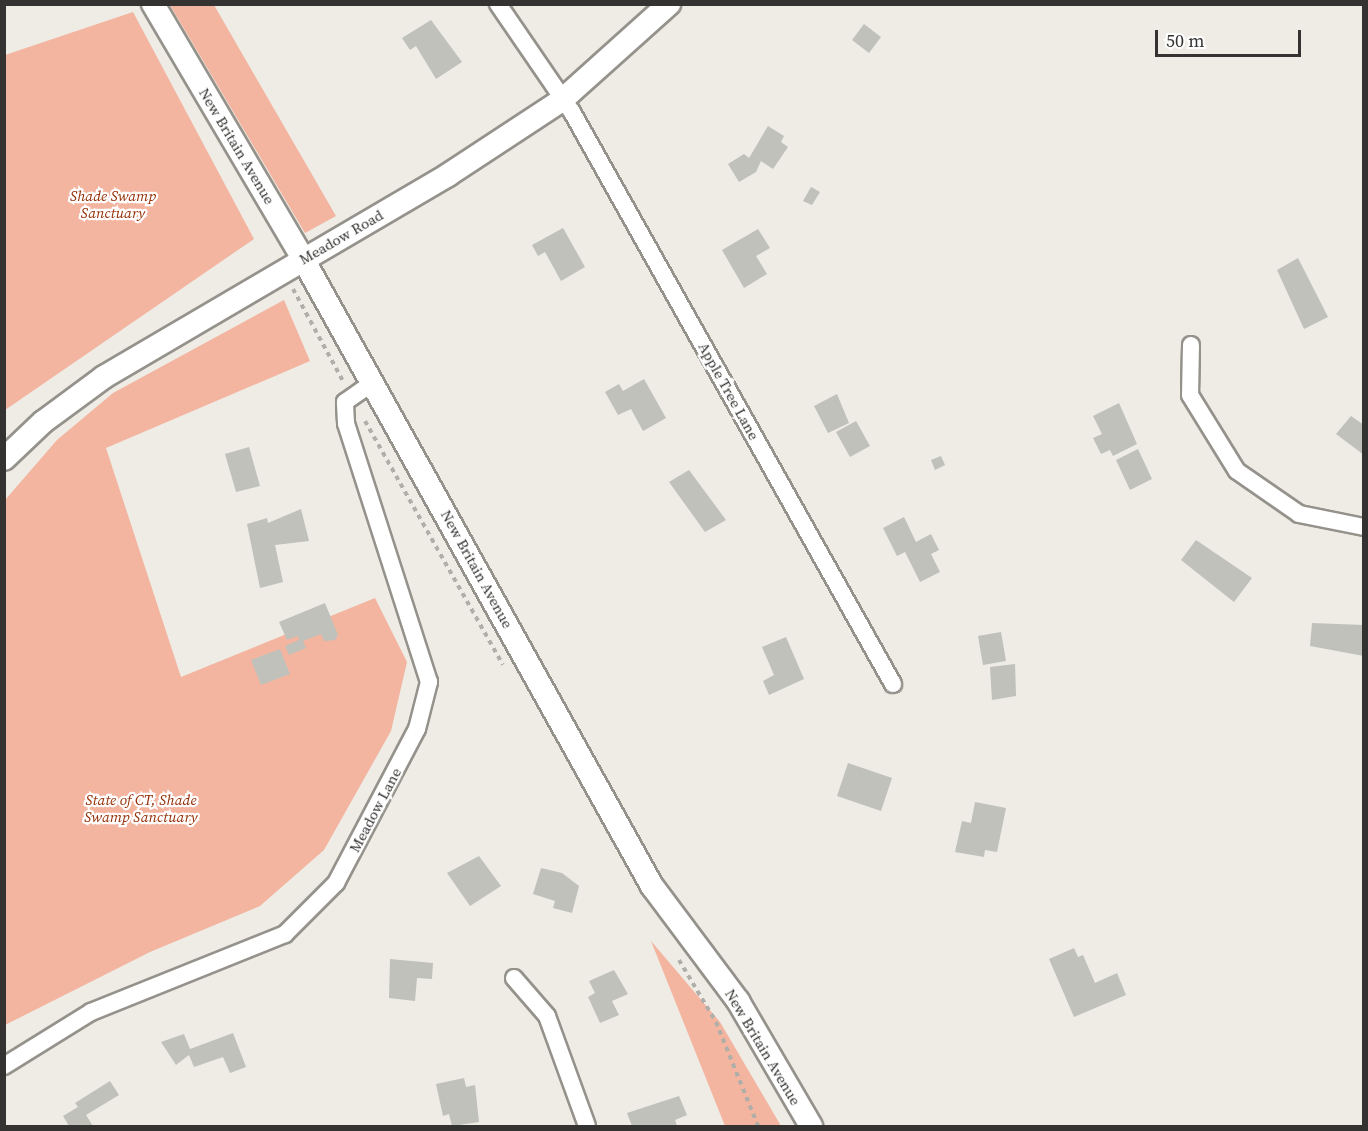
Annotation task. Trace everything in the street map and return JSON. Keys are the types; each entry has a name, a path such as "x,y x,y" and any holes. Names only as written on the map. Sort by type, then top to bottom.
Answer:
{"street":[{"name":"New Britain Avenue","path":"153,4 303,259 652,886 738,1001 811,1126"},
{"name":"Apple Tree Lane","path":"498,4 562,100 893,684"},
{"name":"Meadow Road","path":"4,459 43,422 104,377 448,175 562,100 669,4"},
{"path":"1191,345 1190,395 1237,471 1299,514 1364,527"},
{"name":"Meadow Lane","path":"4,1066 92,1012 285,933 336,883 417,729 429,682 346,423 345,402 372,383"},
{"path":"514,978 547,1016 587,1126"}],"path":[{"path":"716,1022 758,1126"}],"green space":[{"path":"170,5 214,5 336,216 305,233"},
{"name":"Shade Swamp Sanctuary","path":"133,12 254,239 5,410 5,55"},
{"name":"State of CT, Shade Swamp Sanctuary","path":"284,300 310,361 106,448 181,677 375,598 407,662 391,731 324,850 260,906 150,952 5,1025 5,500 57,440 113,393"},
{"path":"651,941 720,1022 781,1126 725,1126"}],"building":[{"path":"431,20 462,62 436,79 416,46 410,50 402,38"},
{"path":"864,24 881,37 869,53 852,40"},
{"path":"768,126 784,136 781,142 788,147 773,169 761,161 756,172 739,182 728,164 744,154 749,158"},
{"path":"811,187 820,192 812,205 803,201"},
{"path":"563,228 585,267 561,281 545,252 538,256 532,245"},
{"path":"758,229 770,248 756,256 767,274 744,288 722,250"},
{"path":"1298,258 1328,317 1304,329 1277,270"},
{"path":"644,379 666,418 643,431 631,409 618,415 605,392 619,384 623,391"},
{"path":"837,394 849,423 828,433 814,406"},
{"path":"1119,403 1137,444 1113,456 1110,450 1101,454 1093,438 1102,434 1093,416"},
{"path":"1351,416 1364,425 1364,455 1336,434"},
{"path":"856,421 870,446 850,457 836,432"},
{"path":"249,447 260,486 236,492 225,454"},
{"path":"1138,449 1152,479 1130,490 1116,460"},
{"path":"941,456 945,465 935,470 931,460"},
{"path":"689,470 726,520 705,532 669,482"},
{"path":"301,509 309,541 275,545 283,582 260,588 247,524 267,518 268,523"},
{"path":"904,517 916,542 931,534 939,550 931,554 940,572 920,582 905,552 897,556 883,528"},
{"path":"1196,540 1252,578 1234,602 1181,560"},
{"path":"325,603 338,635 335,640 324,641 321,634 303,641 306,648 289,655 285,646 299,640 298,636 287,640 279,622"},
{"path":"1312,623 1364,625 1364,656 1310,646"},
{"path":"1001,632 1006,661 983,665 978,636"},
{"path":"786,637 804,679 769,695 763,681 774,675 762,647"},
{"path":"280,649 290,674 261,685 251,660"},
{"path":"1015,664 1016,696 992,700 990,667"},
{"path":"848,763 892,778 881,811 837,796"},
{"path":"975,802 1006,808 997,852 985,850 984,857 955,852 962,821 971,823"},
{"path":"479,856 501,886 470,906 447,873"},
{"path":"541,868 562,873 579,886 572,913 553,908 555,901 533,894"},
{"path":"1074,948 1078,957 1083,955 1095,983 1117,973 1126,995 1074,1017 1049,959"},
{"path":"390,959 433,963 432,979 417,978 415,1001 389,998"},
{"path":"614,970 628,994 612,1001 619,1015 600,1023 588,997 595,993 589,981"},
{"path":"233,1033 246,1067 230,1073 223,1057 194,1067 189,1055 176,1065 161,1042 184,1034 190,1049"},
{"path":"464,1078 466,1087 475,1085 479,1122 452,1126 449,1114 443,1116 436,1084"},
{"path":"110,1081 119,1095 86,1115 93,1126 69,1126 63,1116 78,1107 75,1103"},
{"path":"679,1096 687,1115 675,1120 677,1126 632,1126 627,1113"}]}
